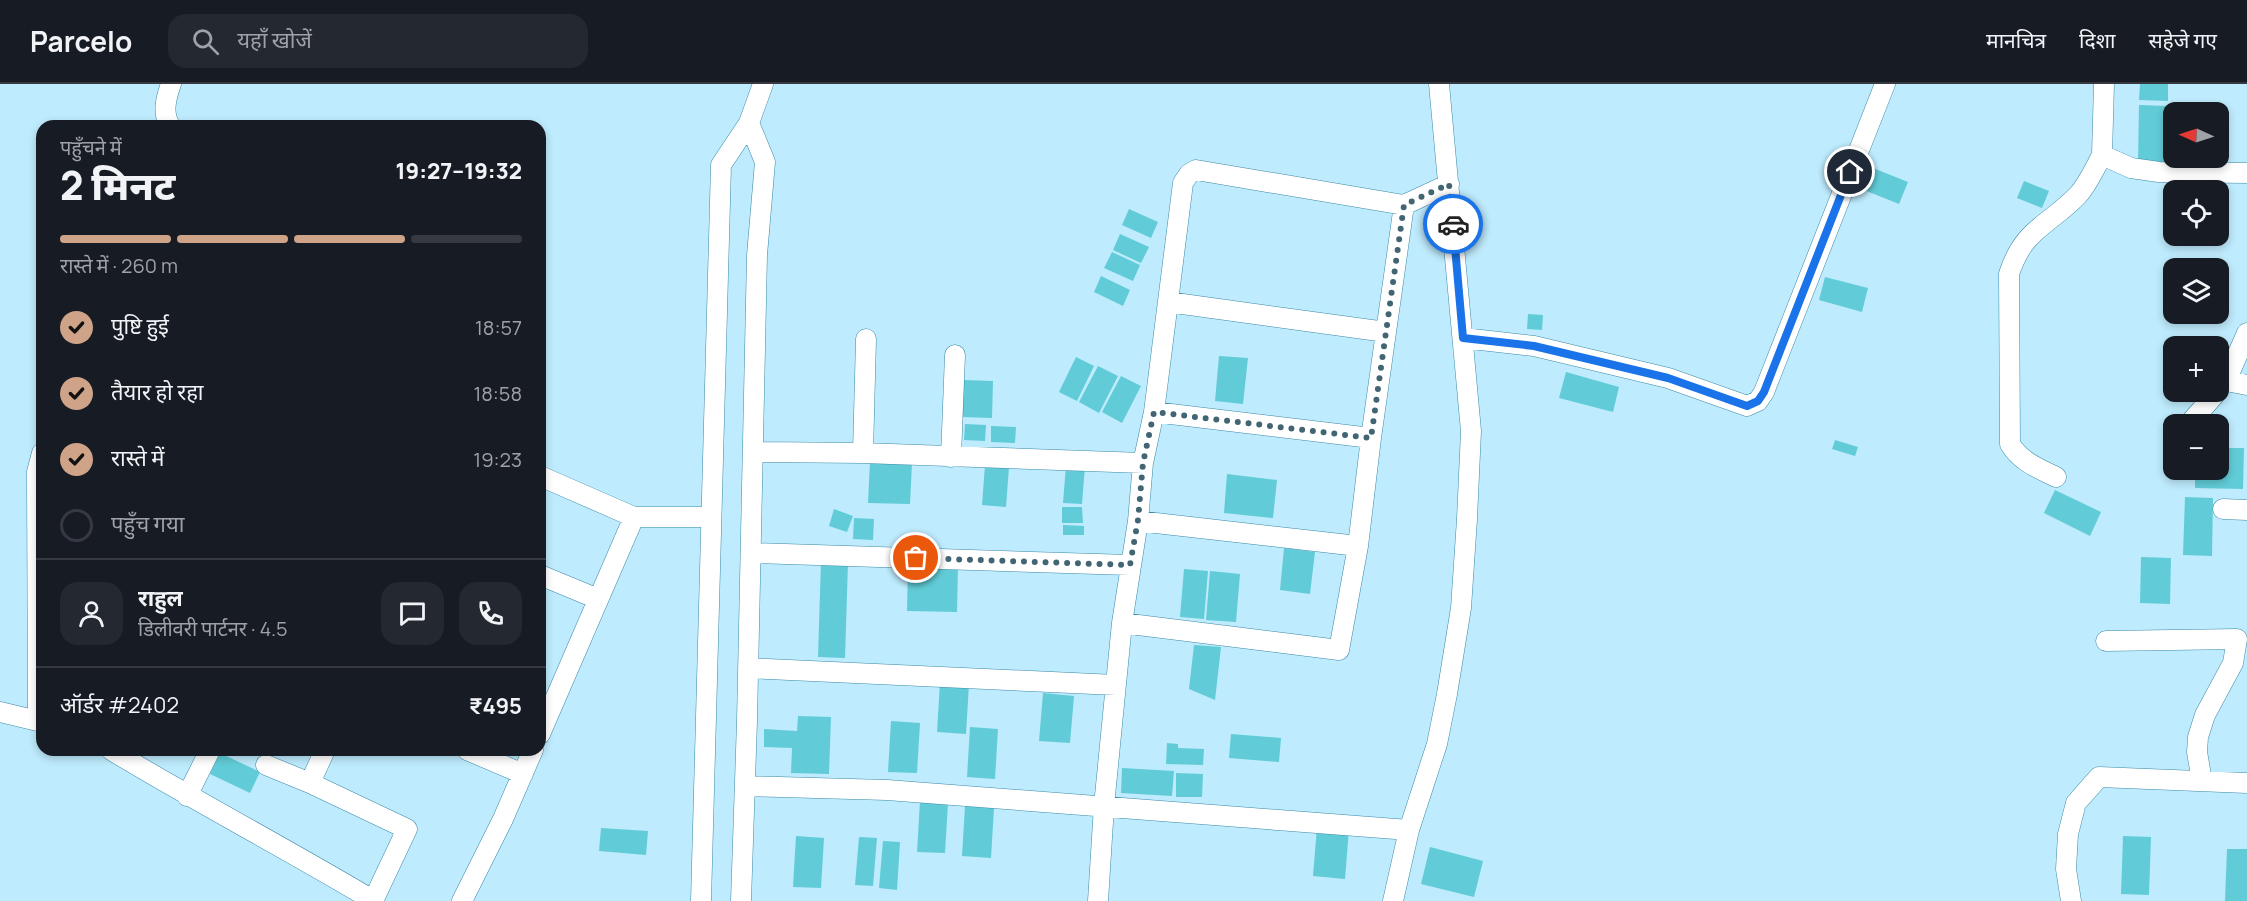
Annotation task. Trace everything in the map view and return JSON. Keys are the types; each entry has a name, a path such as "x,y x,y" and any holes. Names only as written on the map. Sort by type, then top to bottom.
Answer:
{"street":[{"path":"167,120 166,105 171,84"},
{"path":"701,890 722,165 749,123 763,84"},
{"path":"1393,901 1409,830 1437,744 1448,694 1461,608 1471,431 1439,84"},
{"path":"1463,338 1534,346 1668,378 1747,406 1758,401 1764,392 1885,84"},
{"path":"2056,477 2027,463 2017,455 2010,444 2010,274 2016,254 2026,239 2079,194 2102,155 2104,84"},
{"path":"741,901 757,255 765,162 749,123"},
{"path":"2102,155 2131,168 2159,172 2247,173"},
{"path":"1098,901 1104,806 1122,623 1138,520 1143,463 1154,412 1183,183 1189,174 1196,170 1404,205 1449,184"},
{"path":"1122,623 1339,650 1358,546 1404,205"},
{"path":"1168,302 1386,332"},
{"path":"2229,369 2247,333"},
{"path":"864,453 866,339"},
{"path":"951,457 955,355"},
{"path":"2229,386 2247,385"},
{"path":"2197,414 2207,402"},
{"path":"1154,412 1371,438"},
{"path":"753,452 864,453 1143,463"},
{"path":"546,479 634,517 711,517"},
{"path":"2223,509 2247,510"},
{"path":"546,704 549,689 598,599 634,517"},
{"path":"1138,520 1358,546"},
{"path":"751,553 1130,565"},
{"path":"546,577 598,599"},
{"path":"2106,641 2242,639 2233,663 2205,715 2198,737 2197,752 2202,781"},
{"path":"748,668 1116,685"},
{"path":"0,712 36,720"},
{"path":"121,756 187,796 306,860 373,901 407,829 266,765"},
{"path":"187,796 207,756"},
{"path":"309,783 322,756"},
{"path":"481,756 523,774"},
{"path":"462,901 504,819 530,756"},
{"path":"2071,901 2066,869 2068,834 2076,802 2099,777 2247,783"},
{"path":"745,786 887,790 1409,830"}],"building":[{"path":"2140,84 2168,84 2168,101 2139,100"},
{"path":"2139,105 2163,106 2163,164 2138,163"},
{"path":"1868,166 1908,182 1899,204 1859,188"},
{"path":"2024,181 2049,191 2042,208 2017,198"},
{"path":"1129,209 1158,222 1151,238 1122,225"},
{"path":"1120,234 1149,247 1141,263 1113,250"},
{"path":"1112,252 1140,265 1133,281 1104,268"},
{"path":"1101,276 1130,290 1123,306 1094,292"},
{"path":"1825,277 1868,288 1862,312 1819,300"},
{"path":"1528,314 1543,315 1542,330 1527,329"},
{"path":"1219,356 1248,358 1243,404 1215,401"},
{"path":"1076,357 1094,366 1077,401 1059,392"},
{"path":"1098,366 1118,376 1099,413 1079,402"},
{"path":"1566,372 1619,387 1613,412 1559,398"},
{"path":"1121,376 1141,386 1122,423 1102,412"},
{"path":"963,380 993,381 992,418 961,417"},
{"path":"965,424 986,425 985,441 964,440"},
{"path":"991,426 1016,427 1015,443 991,442"},
{"path":"1835,440 1858,447 1855,456 1832,449"},
{"path":"2229,448 2244,448 2243,489 2195,488 2195,480 2229,480"},
{"path":"870,461 912,463 910,504 868,503"},
{"path":"985,465 1009,467 1006,507 982,505"},
{"path":"1066,465 1085,466 1082,504 1063,503"},
{"path":"1227,474 1277,480 1273,518 1224,513"},
{"path":"2055,490 2101,512 2090,536 2044,513"},
{"path":"2185,497 2213,498 2212,556 2183,555"},
{"path":"1062,507 1082,507 1083,523 1062,523"},
{"path":"834,509 853,516 847,532 829,526"},
{"path":"854,518 874,519 873,540 853,539"},
{"path":"1063,525 1084,526 1084,535 1063,535"},
{"path":"1284,548 1315,552 1310,594 1280,590"},
{"path":"2141,557 2171,558 2170,604 2140,603"},
{"path":"821,561 848,562 845,658 818,657"},
{"path":"908,566 958,567 957,612 907,611"},
{"path":"1184,569 1208,571 1204,619 1180,617"},
{"path":"1210,571 1240,574 1236,622 1206,620"},
{"path":"1194,645 1221,647 1215,700 1189,689"},
{"path":"940,682 969,684 966,734 937,732"},
{"path":"1043,693 1074,696 1070,743 1039,741"},
{"path":"798,716 831,717 829,774 791,773 792,748 764,747 764,729 797,731"},
{"path":"891,721 920,723 917,773 888,772"},
{"path":"970,727 998,729 995,779 967,777"},
{"path":"1231,734 1281,738 1279,762 1229,758"},
{"path":"1167,743 1178,744 1178,748 1204,749 1203,765 1166,764"},
{"path":"219,756 226,756 260,772 250,793 210,774"},
{"path":"1122,768 1174,771 1172,796 1121,793"},
{"path":"1176,773 1203,774 1202,797 1176,797"},
{"path":"920,801 948,803 945,853 917,852"},
{"path":"965,806 994,808 991,858 962,856"},
{"path":"1317,827 1349,829 1345,879 1313,876"},
{"path":"601,828 648,831 646,855 599,851"},
{"path":"796,836 824,838 821,888 793,887"},
{"path":"2123,836 2151,837 2149,895 2121,894"},
{"path":"859,837 877,838 873,886 855,885"},
{"path":"883,841 900,842 897,890 879,888"},
{"path":"1430,847 1483,861 1474,897 1421,884"},
{"path":"2227,849 2247,849 2247,901 2225,901"}],"way so far":[{"path":"916,558 1130,565 1138,520 1143,463 1154,412 1371,438 1404,205 1449,184 1453,224"}],"route":[{"path":"1453,224 1463,338 1534,346 1668,378 1747,406 1758,401 1764,392 1850,172"}]}
